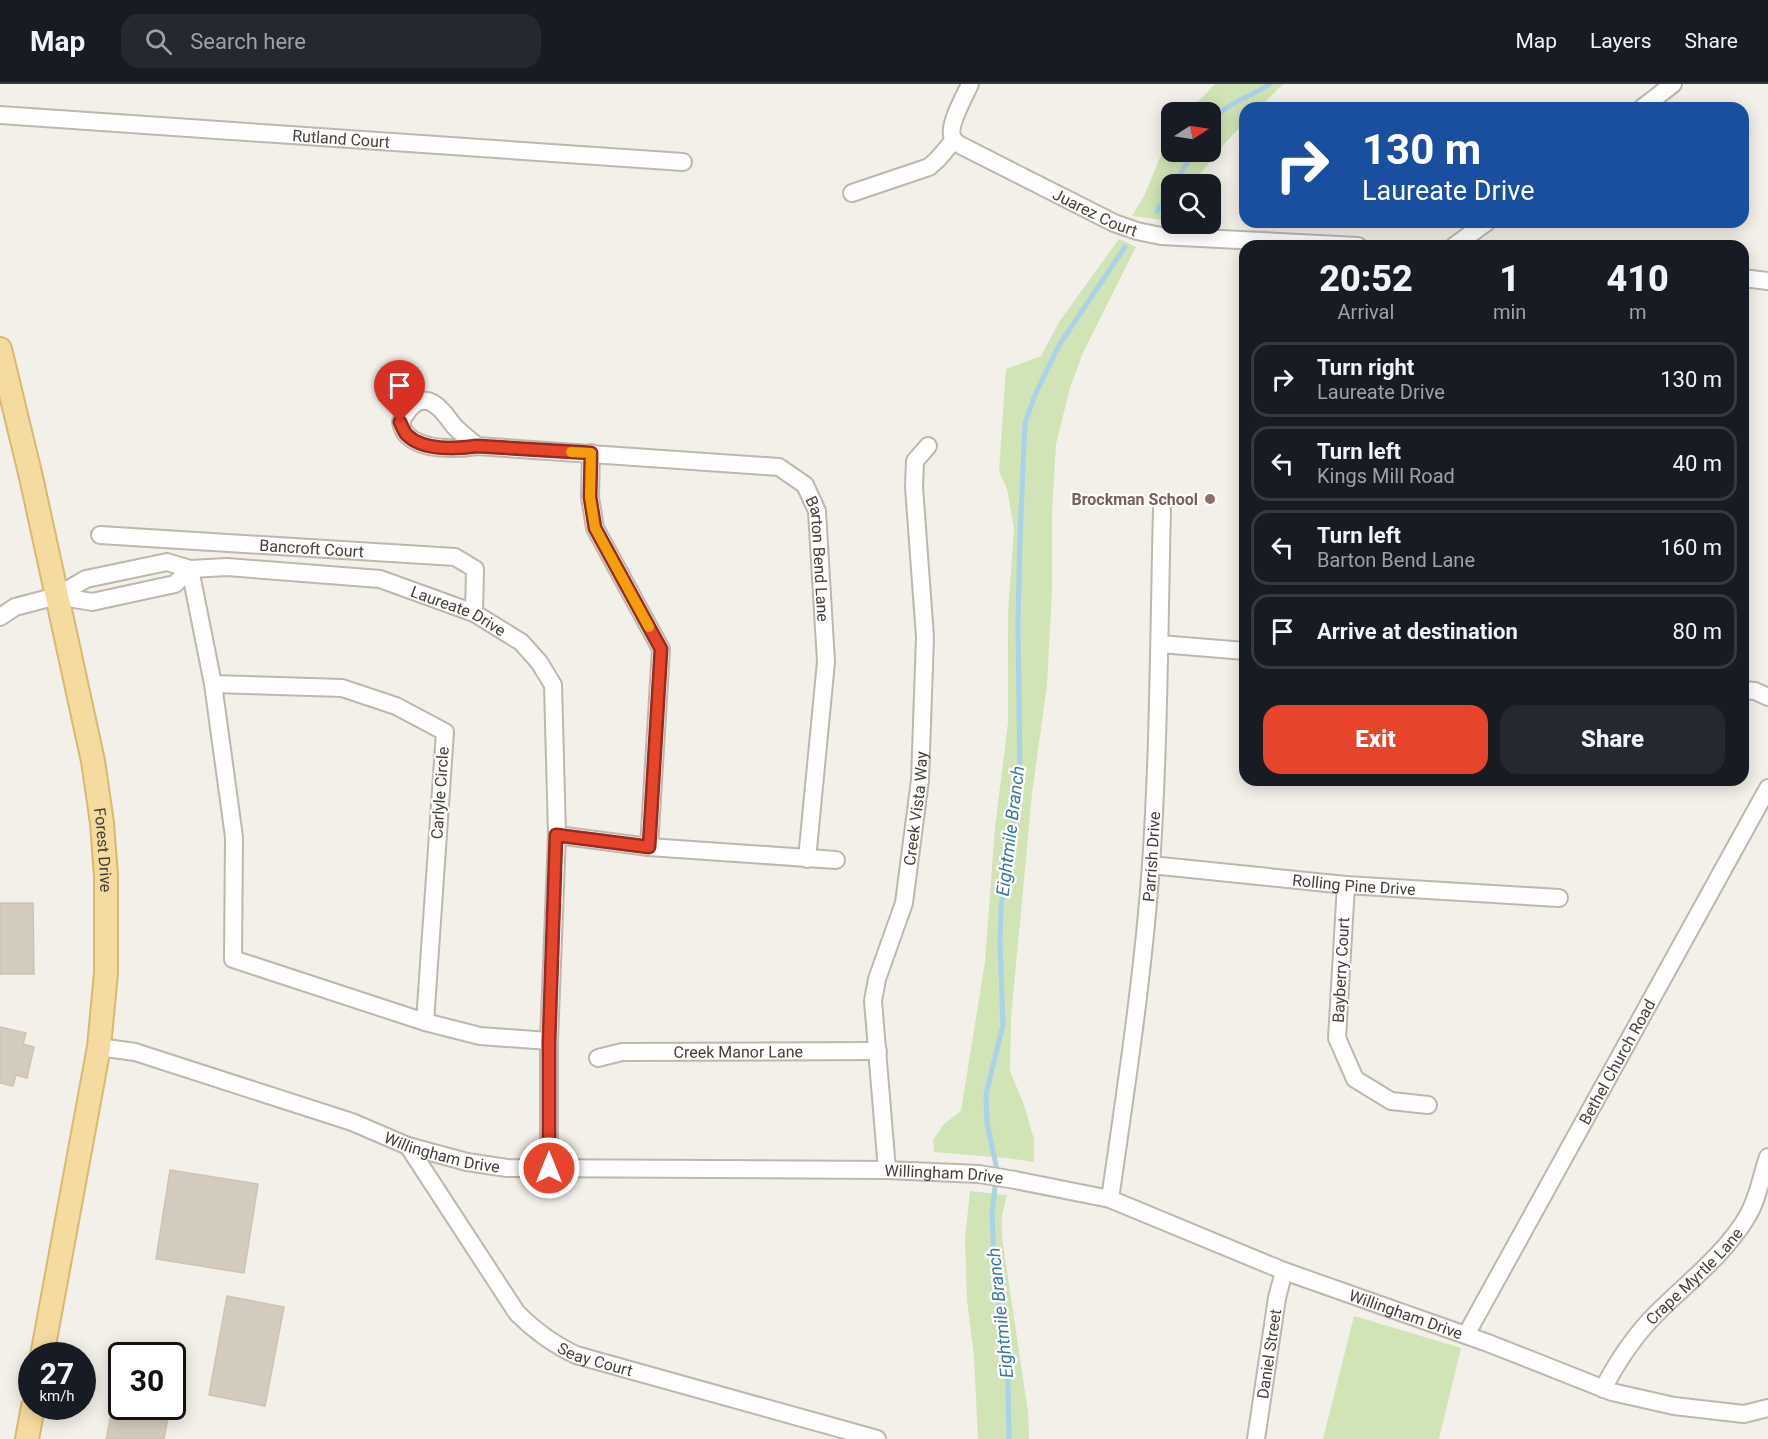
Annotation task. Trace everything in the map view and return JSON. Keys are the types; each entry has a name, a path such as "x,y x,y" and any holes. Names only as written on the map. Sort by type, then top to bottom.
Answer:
{"main road":[{"name":"Forest Drive","path":"0,349 31,477 93,761 102,824 106,876 106,963 99,1047 45,1342"},
{"path":"27,1439 31,1420"}],"street":[{"path":"852,193 929,167 939,159 954,140 951,133 952,125 970,84"},
{"path":"1650,102 1673,84"},
{"name":"Rutland Court","path":"0,116 683,162"},
{"name":"Juarez Court","path":"954,140 1114,223 1137,231 1183,237 1241,240"},
{"path":"1462,240 1479,228"},
{"path":"1749,279 1768,281"},
{"name":"Barton Bend Lane","path":"477,446 779,467 805,485 817,512 826,662 807,859"},
{"name":"Creek Vista Way","path":"888,1170 873,1000 877,979 904,903 920,780 925,637 914,487 915,462 928,446"},
{"path":"591,453 590,497 595,528 661,649 649,847"},
{"name":"Parrish Drive","path":"1110,1199 1137,1014 1151,865 1160,644 1162,510"},
{"name":"Bancroft Court","path":"100,535 455,557 475,569 474,613"},
{"name":"Laureate Drive","path":"57,596 86,579 167,562 190,570 227,567 380,579 474,613 521,642 540,662 554,685 556,835 549,1041 549,1168"},
{"path":"190,570 213,684 234,837 233,959 424,1022 480,1036 549,1041"},
{"name":"Laureate Drive","path":"57,596 92,602 175,584 190,570"},
{"path":"0,616 15,607 57,596"},
{"path":"1160,644 1239,651"},
{"name":"Carlyle Circle","path":"213,684 342,688 396,706 445,732 424,1022"},
{"path":"1749,690 1768,697"},
{"name":"Bethel Church Road","path":"1466,1335 1768,788"},
{"path":"556,835 649,847 836,860"},
{"name":"Rolling Pine Drive","path":"1151,865 1346,885 1559,898"},
{"name":"Bayberry Court","path":"1346,885 1337,1038 1355,1078 1391,1101 1428,1105"},
{"name":"Willingham Drive","path":"99,1047 117,1048 146,1055 352,1122 408,1146 467,1162 507,1168 888,1170 979,1174 1110,1199 1284,1271 1466,1335 1603,1389 1674,1406 1744,1414 1768,1408"},
{"name":"Creek Manor Lane","path":"598,1058 621,1052 878,1051"},
{"name":"Seay Court","path":"408,1146 517,1312 554,1345 576,1355 877,1439"},
{"name":"Crape Myrtle Lane","path":"1603,1389 1618,1362 1639,1333 1704,1268 1746,1219 1768,1157"},
{"name":"Daniel Street","path":"1256,1439 1277,1298 1284,1271"}],"green space":[{"path":"1215,84 1283,84 1265,102 1239,102 1239,128 1221,148 1221,102 1198,102"},
{"path":"1161,155 1161,162 1210,162 1200,174 1161,174 1161,220 1132,216 1144,196"},
{"path":"1119,239 1136,247 1082,355 1070,388 1056,444 1047,685 1032,794 1011,1018 1010,1071 1024,1105 1034,1139 1034,1162 934,1152 933,1140 944,1124 961,1111 985,962 995,827 1008,723 1008,613 1014,529 1007,489 999,471 1006,369 1041,356 1059,322"},
{"path":"970,1191 1007,1195 1002,1216 1002,1237 1028,1412 1029,1439 978,1439 974,1357 967,1300 965,1239"},
{"path":"1354,1316 1461,1348 1439,1439 1323,1439"}],"building":[{"path":"0,903 33,903 34,974 0,974"},
{"path":"0,1027 26,1033 23,1044 34,1047 27,1078 16,1075 13,1086 0,1083"},
{"path":"170,1170 258,1184 244,1273 156,1259"},
{"path":"227,1296 284,1307 265,1406 209,1395"},
{"path":"110,1420 168,1420 164,1439 106,1439"}],"waterway":[{"name":"Eightmile Branch","path":"1221,112 1270,84"},
{"name":"Eightmile Branch","path":"1180,174 1188,162"},
{"name":"Eightmile Branch","path":"1157,211 1161,205"},
{"name":"Eightmile Branch","path":"1009,1439 1008,1383 994,1261 992,1213 997,1170 987,1123 986,1094 1003,1025 1001,906 1020,775 1018,622 1025,423 1035,395 1059,345 1125,247"}],"slow traffic":[{"path":"571,452 591,453 590,497 595,528 649,627"}],"place":[{"name":"Brockman School","path":"1210,499"}],"route":[{"path":"400,422 406,434 418,442 433,445 591,453 590,497 595,528 661,649 649,847 556,835 549,1041 549,1168"}]}
